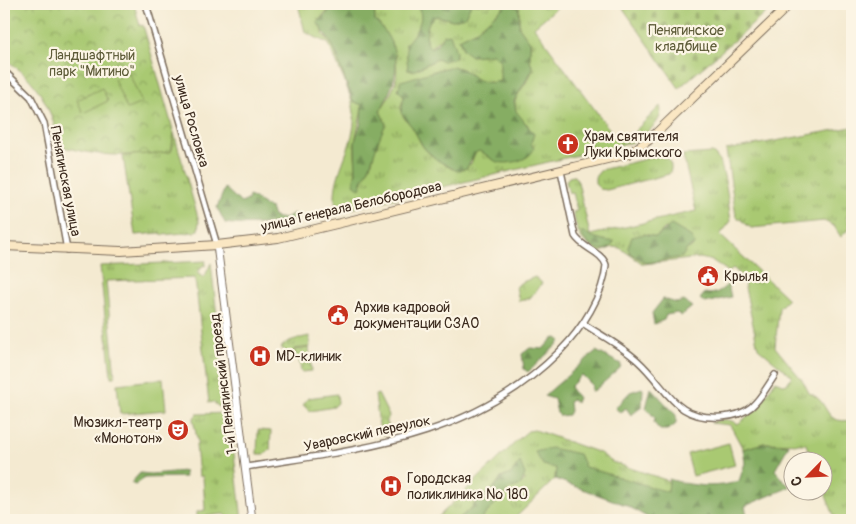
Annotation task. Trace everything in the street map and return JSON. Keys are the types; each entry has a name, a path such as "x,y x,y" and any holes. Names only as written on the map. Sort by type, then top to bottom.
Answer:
{"main road":[{"name":"улица Генерала Белобородова","path":"4,246 121,251 217,245 307,232 628,154 638,148 790,4"}],"street":[{"name":"улица Рословка","path":"146,4 217,245"},
{"name":"Пенягинская улица","path":"4,71 31,97 44,123 67,250"},
{"name":"Уваровский переулок","path":"246,468 392,441 446,426 485,408 518,387 556,356 584,324 606,265 602,259 580,243 575,236 561,170"},
{"name":"1-й Пенягинский проезд","path":"217,245 252,520"},
{"path":"584,324 636,359 672,400 698,417 706,418 742,414 753,407 775,375"}],"green space":[{"name":"Ландшафтный парк \"Митино\"","path":"4,4 134,4 140,26 143,25 174,133 171,152 115,155 89,153 60,146 48,107 42,96 26,76 4,59"},
{"path":"298,4 337,4 323,15 323,34 333,46 353,101 362,105 355,142 356,171 354,179 360,189 364,173 372,162 376,142 386,124 380,111 394,86 397,69 394,51 390,42 375,20 374,4 399,4 405,8 410,4 417,5 420,10 421,20 406,44 408,70 415,70 437,59 444,35 430,48 426,42 428,24 436,16 453,20 471,4 507,4 561,4 534,27 618,141 627,139 660,106 660,116 650,130 637,141 337,212 336,187 354,126 353,106 329,44 305,32","holes":["507,4 519,8 519,27 530,42 530,61 533,69 517,97 515,110 528,125 531,143 511,162 494,160 479,150 475,153 471,164 452,169 433,157 422,146 412,127 402,114 403,99 419,79 445,68 455,67 461,69 485,82 501,81 500,61 493,53 471,56 460,39 477,30"]},
{"path":"337,4 374,4 375,20 385,31 395,54 395,76 380,111 386,124 360,189 354,184 354,179 356,173 355,141 361,123 362,105 353,101 333,46 317,22"},
{"path":"399,4 410,4 405,8"},
{"path":"410,4 471,4 465,17 453,20 436,16 432,18 427,27 426,42 430,48 436,45 444,35 450,34 456,52 455,58 443,61 437,59 415,70 408,70 406,44 419,25 421,15 416,5"},
{"path":"507,4 519,8 519,27 530,42 530,61 533,69 514,101 516,111 534,134 531,143 534,149 528,157 507,163 497,162 479,151 475,153 467,168 457,171 437,160 424,148 412,127 401,113 404,96 398,90 401,81 449,67 460,68 484,82 500,81 500,61 493,54 471,56 463,50 459,39 477,30"},
{"name":"Пенягинское кладбище","path":"620,4 776,4 679,88"},
{"path":"129,73 142,103 127,109 114,79"},
{"path":"102,88 108,101 83,113 77,100"},
{"path":"852,127 852,211 846,217 851,227 841,237 834,226 824,221 751,228 736,216 726,150"},
{"path":"174,133 199,221 198,230 163,235 160,233 135,235 123,156 172,150"},
{"path":"712,153 717,157 723,173 731,221 720,235 788,299 779,308 775,347 803,381 809,393 821,402 831,416 842,421 852,420 852,474 850,483 852,485 852,516 850,520 836,520 828,502 834,502 834,452 809,452 806,444 764,443 743,449 730,425 711,423 724,420 737,424 741,422 762,402 775,381 786,385 792,376 758,348 742,276 733,268 729,272 713,261 700,258 643,264 620,248 613,247 599,253 583,240 578,232 573,212 577,211 573,192 569,193 566,181 569,177 574,176 578,182 590,235 696,211 683,155","holes":["665,228 679,230 693,247 687,249 630,246 644,234 656,237"]},
{"path":"658,156 666,157 669,161 671,167 669,174 607,190 600,189 595,184 595,177 601,170"},
{"path":"225,188 241,203 248,200 249,196 271,208 274,217 284,219 294,213 298,218 297,220 271,223 225,223 217,207"},
{"path":"671,225 690,236 695,244 687,249 682,257 646,263 630,253 628,248 632,237 644,234 656,237"},
{"path":"581,232 603,240 614,241 607,249 602,250 591,246"},
{"path":"206,261 205,266 203,265 197,273 204,278 211,263 227,406 219,407 213,402 209,403 195,278 106,281 115,377 111,377 100,266"},
{"path":"535,277 542,283 530,298 519,301 516,287 520,283"},
{"path":"728,284 731,297 705,303 700,299 705,293 715,293"},
{"path":"663,299 677,303 684,301 692,307 681,316 677,313 666,315 664,320 654,324 652,313"},
{"path":"309,336 310,347 294,349 295,359 287,360 286,351 281,348 283,345"},
{"path":"557,338 561,341 528,372 524,369 522,354 530,348 543,349 552,339"},
{"path":"309,348 312,371 301,372 299,359 295,359 294,350"},
{"path":"596,351 621,364 620,368 595,390 591,391 592,385 582,375 570,387 578,398 576,402 572,399 569,402 570,411 568,415 560,416 557,413 554,399 544,396"},
{"path":"163,379 166,410 120,414 117,384"},
{"path":"642,388 642,407 631,415 626,408 620,412 615,408 630,392"},
{"path":"651,388 676,415 676,424 668,430 660,430 654,423 655,418 646,408"},
{"path":"337,394 338,403 334,407 310,411 303,405 308,398"},
{"path":"378,394 389,416 386,422 390,427 383,436 383,433 380,432 375,395"},
{"path":"229,413 242,520 226,520 225,514 197,517 197,512 205,510 203,476 199,476 196,445 198,443 193,419 197,414"},
{"path":"258,430 271,431 270,450 265,454 257,454"},
{"path":"535,430 600,453 612,462 669,481 669,492 556,468 555,479 513,520 480,520 509,489 521,485 525,480 511,474 501,478 490,493 479,497 472,508 457,520 435,520 522,436 528,431"},
{"path":"729,443 735,465 693,476 687,454"},
{"path":"764,443 789,445 775,470 784,480 784,490 745,506 748,520 652,520 626,505 555,479 556,468 543,465 535,452 551,448 579,454 585,467 668,492 669,479 704,486 722,485 739,481 745,463 743,449"},
{"path":"520,462 525,474 521,485 509,489 480,520 457,520 472,508 479,497 490,493 501,478 511,474"},
{"path":"184,471 185,477 145,478 135,485 131,483 140,473"}],"place":[{"name":"Храм святителя Луки Крымского","path":"568,144"},
{"name":"Крылья","path":"708,276"},
{"name":"Архив кадровой документации СЗАО","path":"338,315"},
{"name":"MD-клиник","path":"260,356"},
{"name":"Мюзикл-театр «Монотон»","path":"178,430"},
{"name":"Городская поликлиника № 180","path":"391,486"}]}
